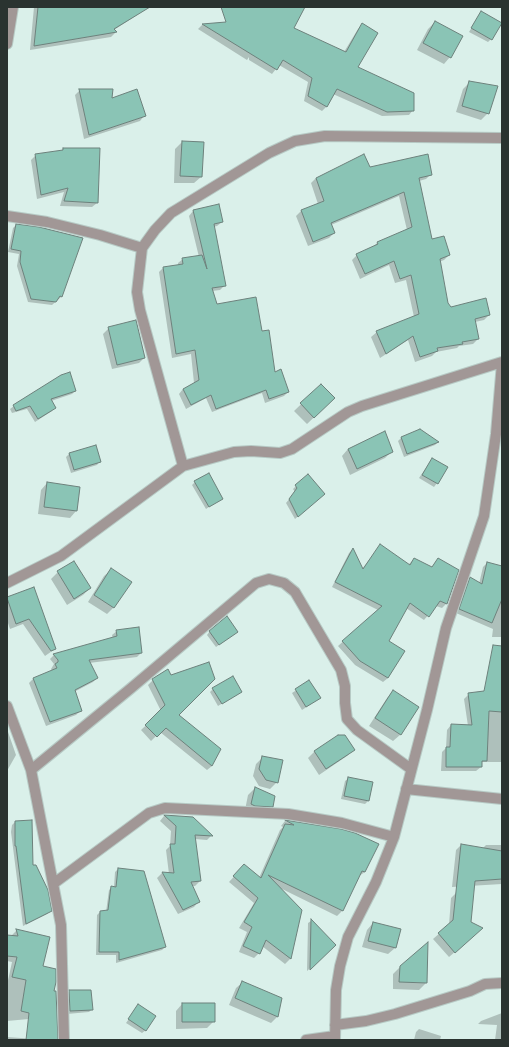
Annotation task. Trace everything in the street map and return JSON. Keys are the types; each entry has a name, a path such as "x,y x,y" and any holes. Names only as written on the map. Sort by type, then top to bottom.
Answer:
{"street":[{"path":"7,44 13,7"},
{"path":"184,466 140,310 137,292 142,248 155,230 171,213 269,154 295,141 325,136 502,138"},
{"path":"7,216 47,222 100,235 142,248"},
{"path":"7,583 61,556 184,466 234,452 252,451 280,453 292,449 348,412 362,406 502,362 500,406 484,516 446,628 394,837 376,882 348,937 340,966 336,990 335,1038 306,1040"},
{"path":"31,770 256,583 269,579 284,583 295,592 341,670 345,686 347,719 357,730 411,769"},
{"path":"7,706 31,770 61,925 64,1040"},
{"path":"406,789 502,799"},
{"path":"54,884 149,813 165,808 288,814 342,823 394,837"},
{"path":"335,1025 366,1021 395,1014 470,991 485,984 502,983"}],"building":[{"path":"38,7 150,7 114,29 117,32 34,46"},
{"path":"221,7 305,7 294,28 346,52 362,23 378,33 358,67 414,93 414,111 387,112 337,89 327,107 308,96 312,78 283,60 277,70 202,24 226,22"},
{"path":"481,11 502,23 492,40 471,28"},
{"path":"435,21 463,36 451,58 423,43"},
{"path":"469,81 498,86 489,114 462,106"},
{"path":"79,89 113,89 112,98 137,89 146,116 89,135"},
{"path":"182,141 204,142 202,177 180,176"},
{"path":"63,148 100,148 98,203 64,201 68,188 41,195 35,154 63,150"},
{"path":"364,154 370,167 428,154 432,175 419,178 432,239 444,236 450,255 440,259 448,303 451,307 486,298 490,315 475,319 479,339 462,342 463,344 437,348 438,351 420,357 413,336 386,354 376,331 419,314 411,275 400,279 394,261 365,274 356,254 378,244 377,242 412,227 404,192 331,223 335,233 313,242 301,210 324,201 316,178"},
{"path":"219,204 223,222 214,224 226,286 212,288 217,304 256,297 262,331 269,330 275,372 281,369 289,392 269,399 266,390 216,409 211,395 191,405 183,389 199,380 195,350 176,354 163,267 183,264 182,258 202,255 207,269 193,210"},
{"path":"16,224 39,227 83,238 62,297 60,296 56,302 31,299 20,262 21,251 11,249"},
{"path":"136,320 145,358 117,365 108,327"},
{"path":"70,372 76,391 51,399 56,408 38,419 30,406 16,411 13,405 61,375"},
{"path":"321,384 335,398 314,418 300,403"},
{"path":"420,429 439,442 407,454 401,437"},
{"path":"385,431 393,452 357,469 348,449"},
{"path":"96,445 101,462 74,470 69,453"},
{"path":"432,458 448,467 438,484 422,475"},
{"path":"209,473 223,499 209,507 194,481"},
{"path":"308,474 325,494 298,517 289,499 297,488 295,485"},
{"path":"47,482 80,487 77,511 44,507"},
{"path":"380,544 410,565 414,558 432,567 438,558 459,570 447,604 440,601 429,617 410,603 389,641 405,651 388,678 360,661 342,641 382,606 335,582 353,548 363,569"},
{"path":"74,561 91,588 74,599 57,571"},
{"path":"487,562 502,566 502,599 492,623 459,609 470,577 482,584"},
{"path":"111,568 132,582 114,608 94,595"},
{"path":"34,587 56,649 51,651 29,619 16,624 7,598"},
{"path":"227,616 238,632 219,645 209,631"},
{"path":"139,627 142,653 89,660 98,678 75,690 82,711 50,722 33,678 57,668 55,664 58,660 53,654 117,636 116,630"},
{"path":"493,645 502,646 502,712 489,711 487,761 482,761 482,767 446,767 446,747 450,747 451,724 472,725 468,693 484,691"},
{"path":"209,662 215,679 179,715 221,749 212,766 166,728 157,737 145,725 165,705 152,679 168,669 171,675"},
{"path":"233,676 242,692 222,704 212,688"},
{"path":"309,680 321,698 306,707 295,689"},
{"path":"393,690 419,707 401,735 375,718"},
{"path":"338,735 345,735 355,750 326,769 314,751"},
{"path":"262,756 283,760 278,783 266,780 259,769"},
{"path":"348,777 373,782 369,801 344,796"},
{"path":"255,787 275,796 273,807 255,806 251,804"},
{"path":"164,815 193,817 213,836 195,835 201,881 191,882 200,902 183,910 162,872 174,873 170,844 175,844 176,826"},
{"path":"32,820 33,865 36,865 48,890 52,911 26,924 15,846 15,821"},
{"path":"285,820 341,829 355,833 379,844 365,872 362,871 343,911 268,875 302,910 291,959 266,940 260,954 243,946 252,927 244,922 258,898 233,876 244,864 261,878 285,824 294,825"},
{"path":"461,844 502,851 502,879 475,881 471,922 483,928 455,953 438,933 453,920"},
{"path":"118,868 144,871 166,947 119,960 119,952 99,952 100,911 108,910 111,886 116,887"},
{"path":"311,919 336,945 310,970"},
{"path":"373,922 401,929 396,948 368,941"},
{"path":"16,929 50,937 43,966 56,969 54,991 56,991 58,1040 26,1040 29,1013 21,1011 26,980 12,977 17,957 7,956 7,935 18,936"},
{"path":"428,942 427,983 399,982 400,966"},
{"path":"242,981 282,998 278,1017 235,998"},
{"path":"69,990 91,990 93,1010 70,1011"},
{"path":"182,1003 215,1003 215,1022 182,1022"},
{"path":"138,1004 156,1016 146,1031 128,1019"}]}
